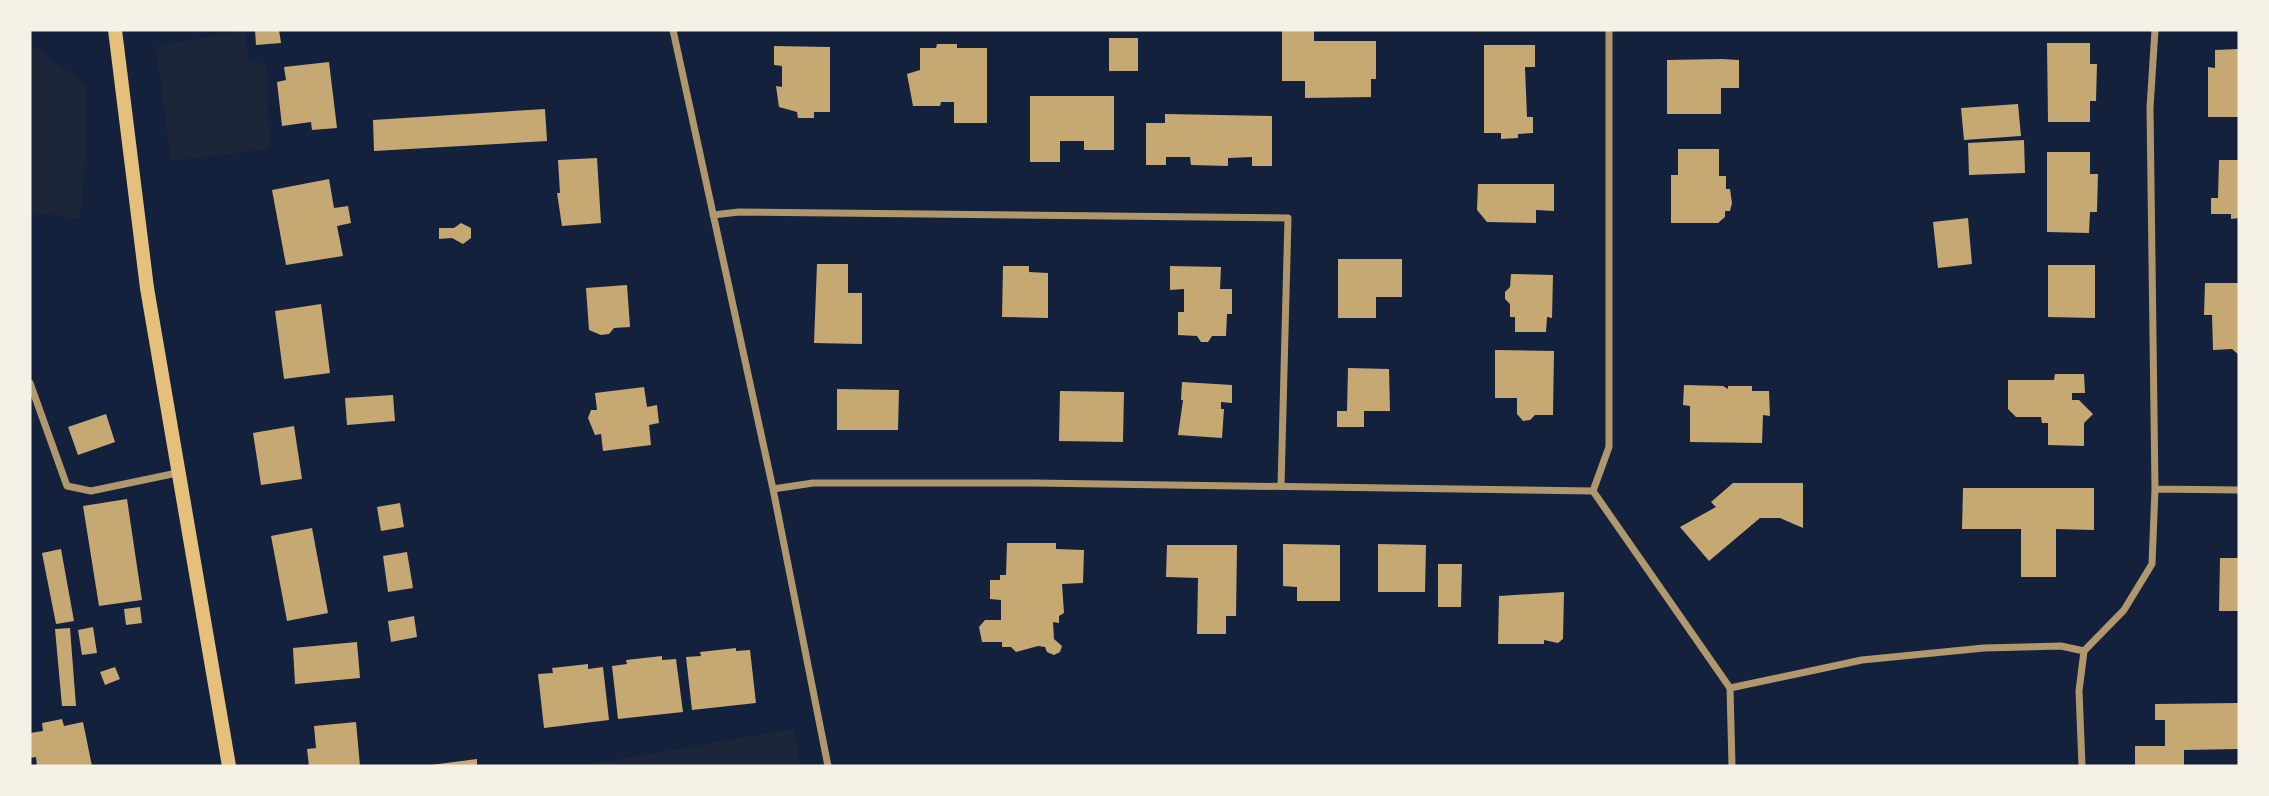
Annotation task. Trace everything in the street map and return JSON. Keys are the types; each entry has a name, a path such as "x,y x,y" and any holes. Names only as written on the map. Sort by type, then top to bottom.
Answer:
{"main road":[{"path":"115,30 147,288 229,766"}],"street":[{"path":"673,30 773,489 828,766"},
{"path":"1593,491 1609,447 1609,30"},
{"path":"2082,766 2079,691 2084,651 2124,610 2152,564 2155,489 2150,108 2155,30"},
{"path":"713,215 753,212 1288,218 1281,486"},
{"path":"30,383 67,486 91,491 177,473"},
{"path":"773,489 813,483 1593,491"},
{"path":"2155,489 2239,490"},
{"path":"1593,491 1730,688 1732,766"},
{"path":"1730,688 1862,660 1984,648 2061,646 2084,651"}],"shaded area":[{"path":"245,30 249,63 267,63 269,149 171,161 156,46"},
{"path":"30,44 86,85 85,164 80,219 30,212"},
{"path":"794,729 801,766 578,766"}],"building":[{"path":"255,30 279,30 281,43 256,45"},
{"path":"1282,30 1314,30 1314,41 1376,41 1376,79 1371,79 1371,97 1305,98 1305,81 1282,81"},
{"path":"1109,38 1138,38 1138,71 1109,71"},
{"path":"2047,43 2090,43 2090,64 2097,64 2096,101 2090,101 2090,122 2048,122"},
{"path":"937,44 957,44 957,48 987,48 987,123 954,123 954,102 941,102 940,106 913,106 907,74 920,70 920,48 936,48"},
{"path":"1484,45 1535,45 1535,67 1525,67 1527,117 1533,117 1533,133 1518,134 1518,138 1501,139 1501,133 1484,133"},
{"path":"774,46 830,47 830,112 814,112 814,118 798,118 797,112 779,107 776,86 782,87 782,66 774,65"},
{"path":"2239,49 2239,117 2208,117 2208,67 2215,68 2215,50"},
{"path":"1667,60 1739,60 1739,88 1721,88 1721,114 1667,114"},
{"path":"329,62 337,128 312,130 311,122 282,126 277,82 286,80 284,67"},
{"path":"1030,96 1114,96 1114,150 1084,150 1084,141 1060,141 1060,162 1030,162"},
{"path":"2018,104 2021,136 1964,140 1961,108"},
{"path":"545,109 547,141 374,151 373,120"},
{"path":"1165,114 1272,116 1272,166 1252,166 1252,157 1228,158 1228,166 1191,165 1190,157 1166,157 1166,165 1146,165 1146,123 1165,123"},
{"path":"2024,140 2025,173 1969,175 1968,143"},
{"path":"1678,149 1719,149 1719,176 1726,176 1726,189 1730,189 1732,203 1730,211 1725,211 1725,217 1718,223 1671,223 1671,175 1678,175"},
{"path":"2047,152 2090,152 2090,174 2098,174 2097,212 2090,212 2089,233 2047,232"},
{"path":"597,158 601,223 562,226 557,193 560,193 558,160"},
{"path":"2219,160 2239,160 2239,218 2231,219 2231,214 2211,214 2211,198 2218,198"},
{"path":"329,179 334,208 348,206 351,223 337,226 343,256 286,265 272,190"},
{"path":"1478,184 1554,184 1554,211 1536,210 1536,223 1487,222 1477,210"},
{"path":"1968,218 1972,264 1938,268 1933,222"},
{"path":"461,223 471,228 471,238 463,244 452,238 439,239 439,228 454,228"},
{"path":"1338,259 1402,259 1402,297 1376,297 1376,318 1338,318"},
{"path":"817,264 848,264 848,293 862,293 862,344 814,343"},
{"path":"2048,265 2095,265 2095,318 2048,317"},
{"path":"1003,266 1029,266 1029,272 1048,273 1048,318 1002,317"},
{"path":"1170,266 1221,267 1220,289 1232,289 1232,314 1227,314 1226,336 1212,336 1208,342 1201,342 1197,336 1178,335 1178,312 1184,312 1184,289 1170,290"},
{"path":"1511,274 1553,275 1552,318 1547,317 1546,332 1515,332 1515,317 1510,317 1510,304 1505,299"},
{"path":"2205,283 2239,283 2239,355 2232,349 2213,350 2212,315 2204,315"},
{"path":"627,285 630,327 614,328 609,334 601,335 589,330 586,288"},
{"path":"321,304 330,373 284,379 275,311"},
{"path":"1495,350 1554,351 1553,415 1535,415 1530,420 1523,421 1517,414 1517,398 1495,398"},
{"path":"1348,368 1389,369 1390,411 1364,411 1364,427 1337,427 1337,411 1347,411"},
{"path":"2055,374 2084,374 2085,393 2072,393 2072,400 2079,400 2093,414 2084,423 2084,446 2048,445 2048,423 2042,423 2041,417 2016,417 2008,409 2008,380 2054,380"},
{"path":"1182,382 1232,385 1232,403 1221,402 1221,409 1224,409 1222,438 1178,435 1183,400"},
{"path":"1684,385 1723,386 1728,389 1728,386 1752,386 1752,391 1769,391 1770,416 1763,415 1762,443 1690,442 1690,406 1683,405"},
{"path":"644,387 647,407 657,405 659,423 649,425 651,445 603,451 601,434 595,435 588,418 591,410 597,410 595,393"},
{"path":"837,389 899,390 898,430 837,430"},
{"path":"1060,391 1124,392 1123,442 1059,441"},
{"path":"393,395 395,421 347,425 345,398"},
{"path":"106,414 115,442 78,455 68,427"},
{"path":"294,426 302,479 261,485 253,433"},
{"path":"1733,483 1803,483 1803,528 1780,518 1760,518 1709,561 1680,527 1716,507 1711,502"},
{"path":"1963,488 2094,488 2094,530 2056,529 2056,577 2021,577 2021,529 1962,529"},
{"path":"127,499 142,600 99,606 83,506"},
{"path":"400,503 404,527 381,531 377,507"},
{"path":"312,528 328,613 287,621 271,536"},
{"path":"1007,543 1056,543 1056,549 1084,550 1083,583 1062,584 1064,613 1059,616 1059,623 1053,622 1054,639 1062,646 1060,652 1054,655 1047,652 1045,647 1038,646 1016,652 1011,647 1002,647 1002,642 982,642 979,627 985,620 1001,620 1001,600 990,599 990,580 1000,580 1000,575 1006,575"},
{"path":"1283,544 1340,545 1340,601 1297,601 1297,587 1283,586"},
{"path":"1378,544 1426,545 1425,592 1378,592"},
{"path":"1167,545 1237,545 1236,616 1226,616 1226,634 1197,634 1198,578 1166,577"},
{"path":"61,549 74,621 56,624 42,553"},
{"path":"407,552 413,588 388,592 383,556"},
{"path":"2220,558 2239,558 2239,611 2219,611"},
{"path":"1438,564 1462,564 1461,607 1438,607"},
{"path":"1564,592 1563,639 1558,643 1544,640 1544,644 1498,644 1499,596"},
{"path":"140,607 142,623 126,625 124,609"},
{"path":"414,616 417,637 391,642 388,621"},
{"path":"93,627 97,653 82,655 78,630"},
{"path":"70,628 76,706 62,706 55,629"},
{"path":"357,642 360,678 295,684 293,648"},
{"path":"736,648 736,651 750,650 756,703 692,710 686,657 701,656 700,652"},
{"path":"662,656 662,660 676,659 683,712 618,719 612,666 627,664 626,660"},
{"path":"588,664 588,669 603,667 609,720 544,728 538,674 553,673 552,668"},
{"path":"115,667 120,679 105,685 100,672"},
{"path":"2238,703 2239,749 2184,750 2184,766 2135,766 2135,746 2165,746 2165,720 2155,720 2155,704"},
{"path":"62,719 64,726 83,722 92,766 37,766 36,757 30,758 30,733 43,731 42,723"},
{"path":"356,722 360,766 309,766 307,749 316,748 314,726"},
{"path":"477,759 477,766 431,766 431,765"}]}
